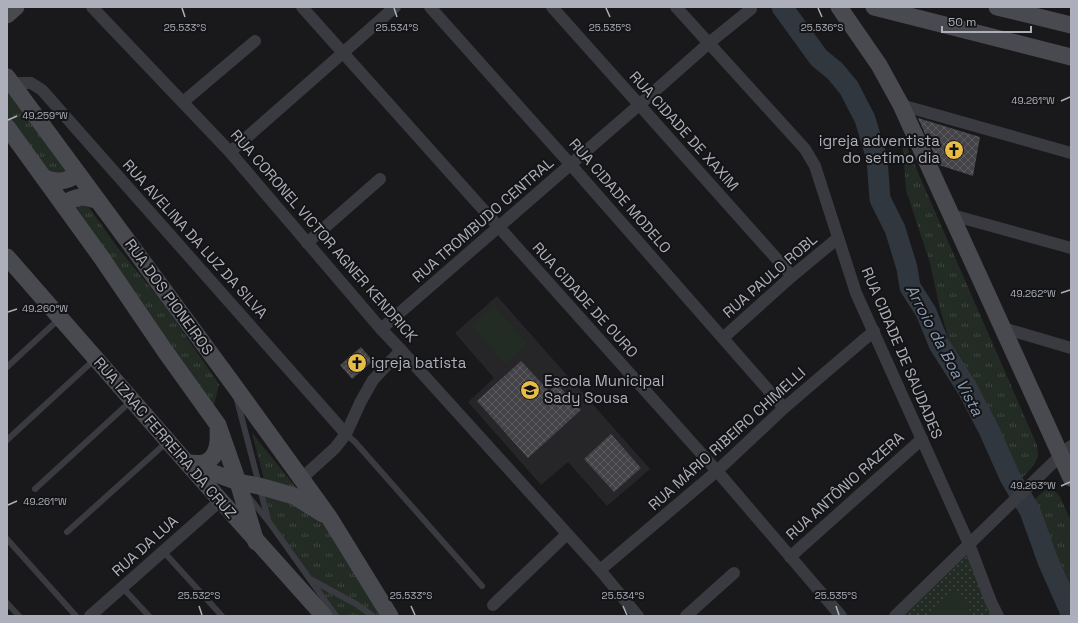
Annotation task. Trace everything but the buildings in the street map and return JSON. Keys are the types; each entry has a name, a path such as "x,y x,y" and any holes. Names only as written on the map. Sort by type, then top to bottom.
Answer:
{"main road":[{"path":"7,15 16,7"},
{"path":"838,7 878,65 901,105 1003,328 1066,451 1071,478"},
{"path":"874,7 1071,57"},
{"path":"997,7 1071,25"},
{"name":"RUA DOS PIONEIROS","path":"9,80 329,517"},
{"path":"7,127 101,257 165,351 218,425 238,482 256,542"},
{"path":"44,178 53,181 62,181 70,179 78,174"},
{"path":"63,204 71,199 80,197 89,197 98,200"},
{"name":"RUA IZAAC FERREIRA DA CRUZ","path":"7,257 256,542 324,616"},
{"path":"187,463 202,463 210,460 216,453 219,443 218,425"},
{"path":"187,463 238,482 259,486 294,496 329,517 390,616"}],"street":[{"name":"RUA CORONEL VICTOR AGNER KENDRICK","path":"92,7 230,152 381,330 401,350 600,570 638,616"},
{"name":"RUA CIDADE DE OURO","path":"302,7 717,471 841,616"},
{"path":"230,152 395,7"},
{"name":"RUA CIDADE MODELO","path":"430,7 784,408"},
{"name":"RUA CIDADE DE XAXIM","path":"552,7 792,276"},
{"name":"RUA CIDADE DE SAUDADES","path":"676,7 805,149 815,166 856,293 969,544 991,602 998,616"},
{"name":"RUA TROMBUDO CENTRAL","path":"381,330 639,106 708,44 752,9"},
{"path":"183,102 255,41"},
{"name":"RUA AVELINA DA LUZ DA SILVA","path":"9,80 31,83 42,90 346,434"},
{"path":"901,105 1071,153"},
{"path":"307,242 380,179"},
{"path":"952,215 1071,248"},
{"name":"RUA PAULO ROBL","path":"723,338 792,276 838,238"},
{"path":"1003,328 1071,348"},
{"name":"RUA MÁRIO RIBEIRO CHIMELLI","path":"600,570 717,471 784,408 874,331"},
{"path":"301,479 335,448 346,434 361,401 373,380 401,350"},
{"name":"RUA ANTÔNIO RAZERA","path":"790,557 922,439"},
{"path":"895,616 1034,480 1066,451"},
{"name":"RUA DA LUA","path":"90,616 220,500"},
{"path":"493,605 567,534"},
{"path":"686,616 734,573"}],"lane":[{"path":"7,366 60,318"},
{"path":"7,440 95,358"},
{"path":"233,384 269,522"},
{"path":"35,489 132,400"},
{"path":"346,434 355,442 482,586"},
{"path":"67,532 168,440"},
{"path":"238,482 269,522 336,616"},
{"path":"7,539 76,616"},
{"path":"163,552 222,616"},
{"path":"310,579 356,604 373,616"},
{"path":"122,587 149,616"},
{"path":"7,603 19,616"}],"shaded area":[{"name":"Escola Municipal Sady Sousa","path":"497,296 650,469 607,506 568,462 541,485 468,402 494,378 455,333"}],"green space":[{"path":"7,84 69,172 53,177 7,122"},
{"path":"902,136 1037,445 1038,455 1033,466 1018,481 1015,466 1000,432 949,340 940,309 930,263 906,190"},
{"path":"83,203 88,206 118,248 163,303 219,384 213,410 68,209"},
{"path":"494,305 528,344 505,364 471,326"},
{"path":"252,433 299,491 264,479"},
{"path":"1050,489 1056,492 1060,497 1071,521 1071,594 1061,577 1048,541 1029,505 1041,493"},
{"path":"264,491 328,520 387,616 375,616 311,577 272,524"},
{"path":"969,546 997,616 897,616"},
{"path":"315,584 358,607 370,616 338,616"},
{"path":"956,591 974,616 929,616"}],"waterway":[{"name":"Arroio da Boa Vista","path":"782,7 819,58 835,71 849,88 865,119 877,159 880,199 895,229 907,268 910,287 926,312 939,344 967,388 989,430 1010,477 1030,511 1048,561 1071,613"}],"place":[{"name":"igreja adventista do setimo dia","path":"954,150"},
{"name":"igreja batista","path":"357,363"},
{"name":"Escola Municipal Sady Sousa","path":"530,390"}]}
